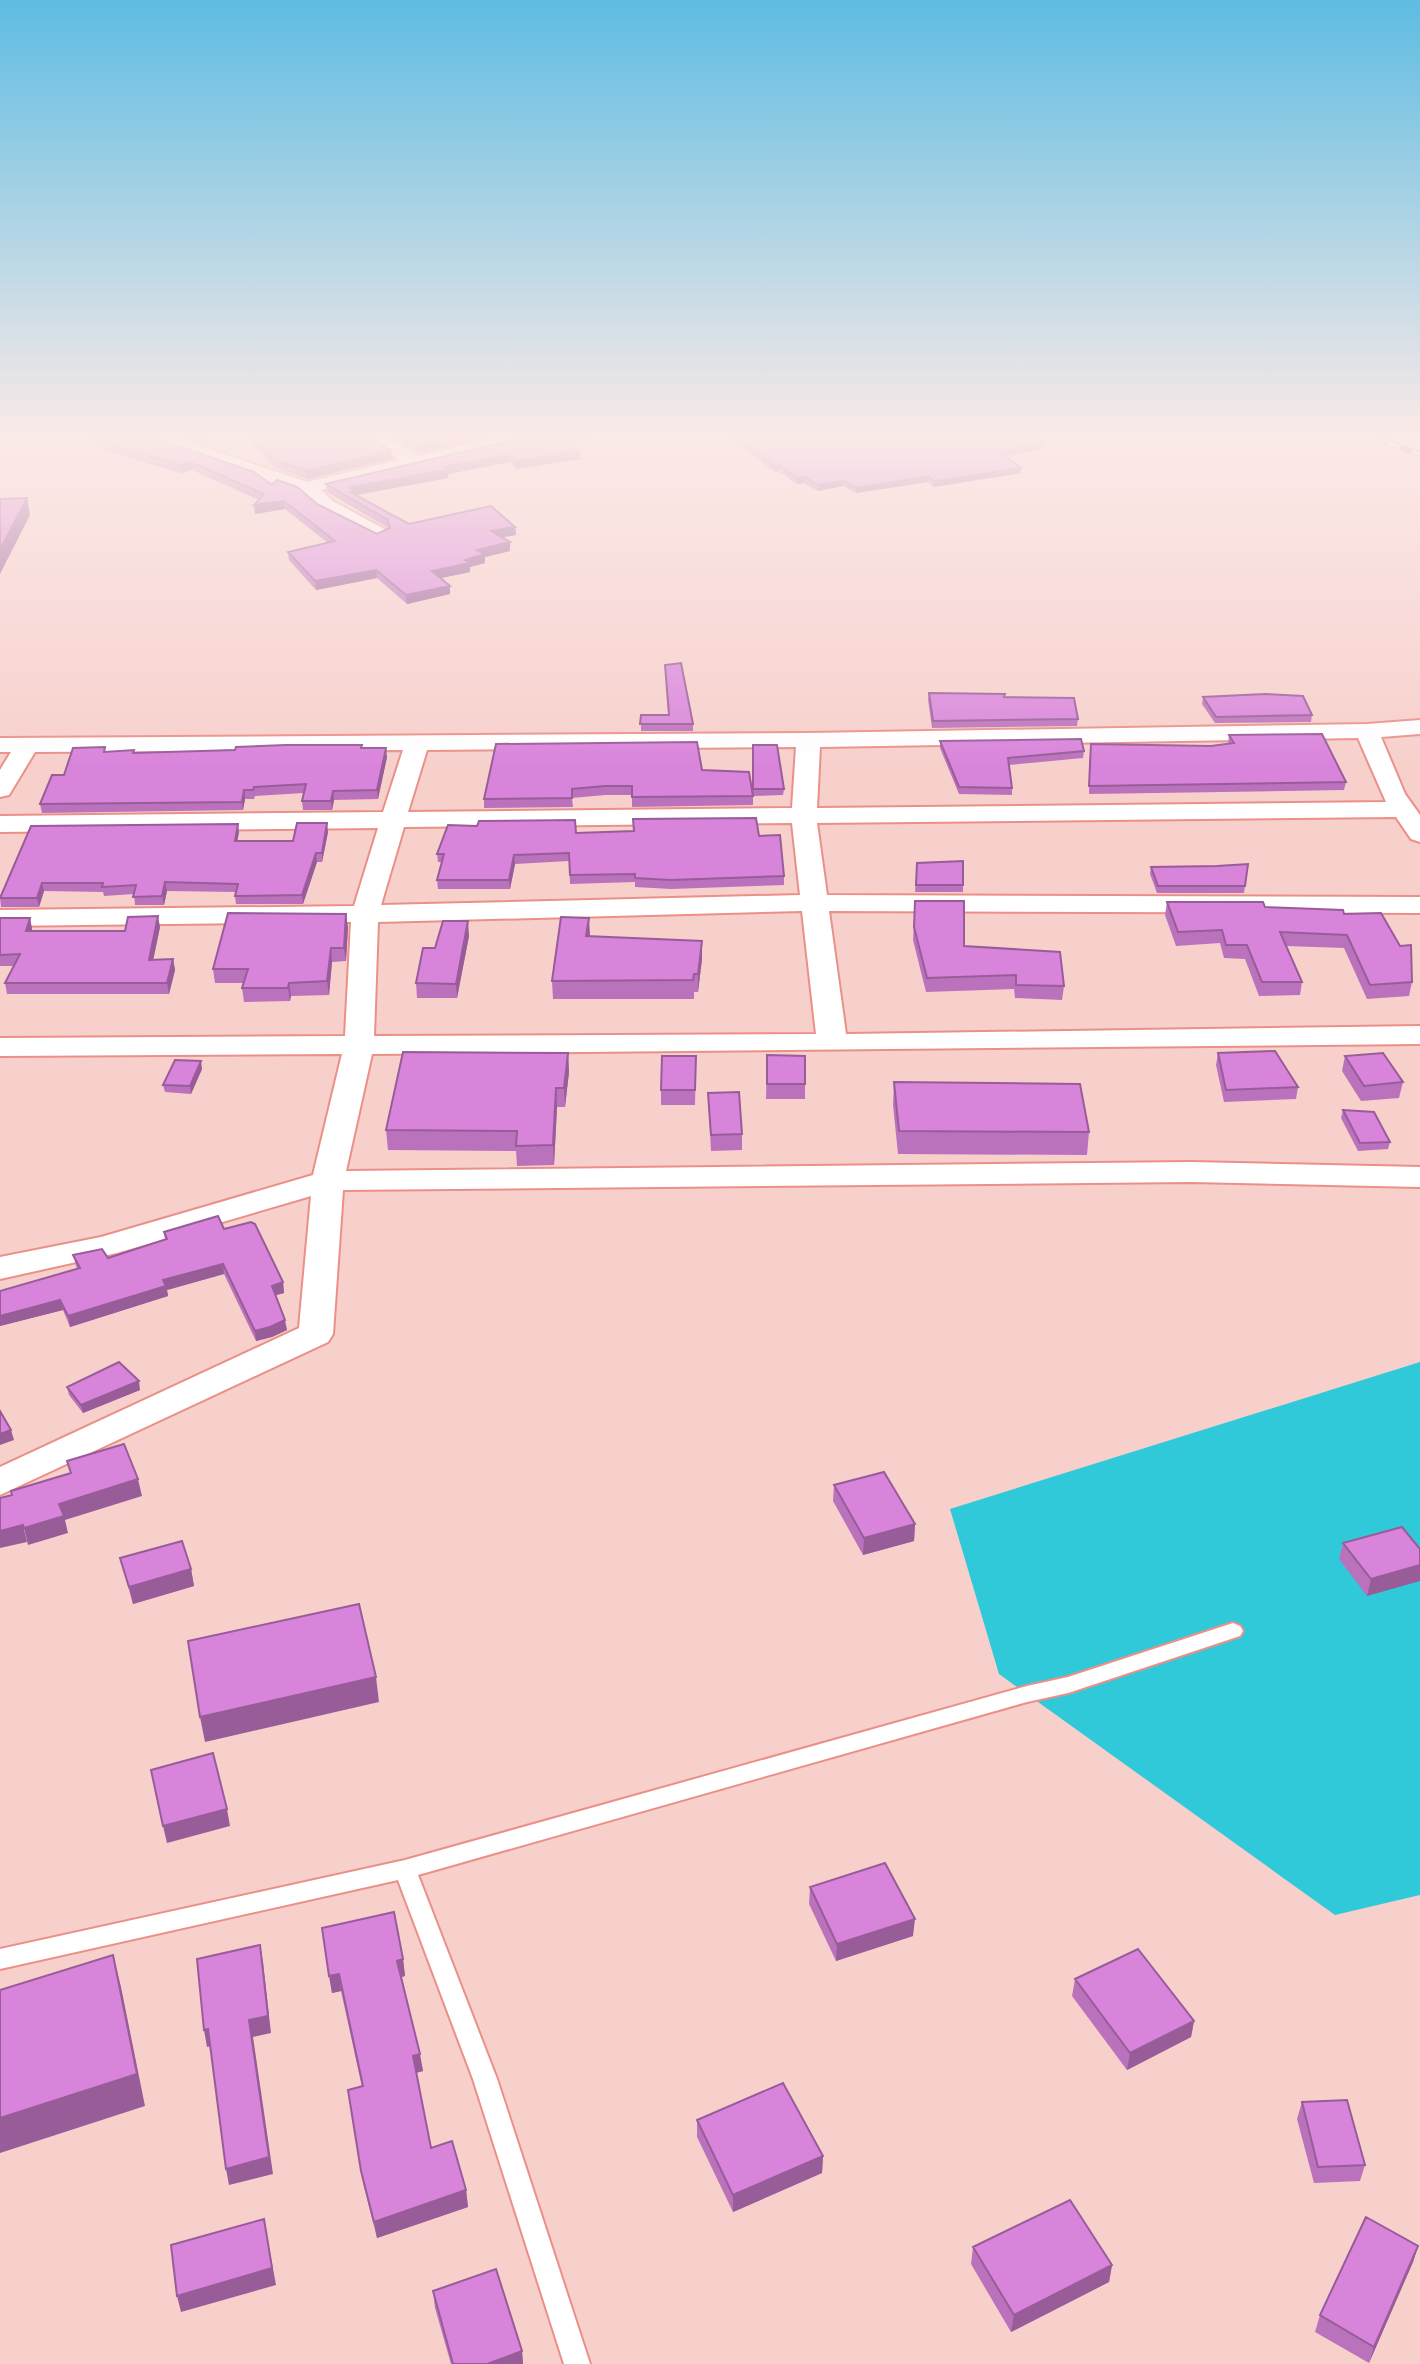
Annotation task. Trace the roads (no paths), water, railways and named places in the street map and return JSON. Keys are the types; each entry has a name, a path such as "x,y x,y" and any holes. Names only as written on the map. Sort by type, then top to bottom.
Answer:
{"street":[{"path":"0,745 808,740 1367,731 1420,727"},
{"path":"1367,731 1406,799 1420,834"},
{"path":"808,740 804,817 832,1043"},
{"path":"0,1482 316,1334 328,1181 359,1045 365,914 417,742"},
{"path":"0,790 27,745"},
{"path":"0,824 804,817 1406,799"},
{"path":"0,918 365,914 815,903 1420,905"},
{"path":"0,1047 832,1043 1420,1035"},
{"path":"0,1268 105,1246 328,1181 1191,1172 1420,1177"}],"lane":[{"path":"0,1959 405,1869 1068,1685 1233,1631"},
{"path":"405,1869 485,2079 577,2364"}],"water":[{"path":"1420,1362 1420,1895 1335,1915 999,1674 950,1509"}]}
